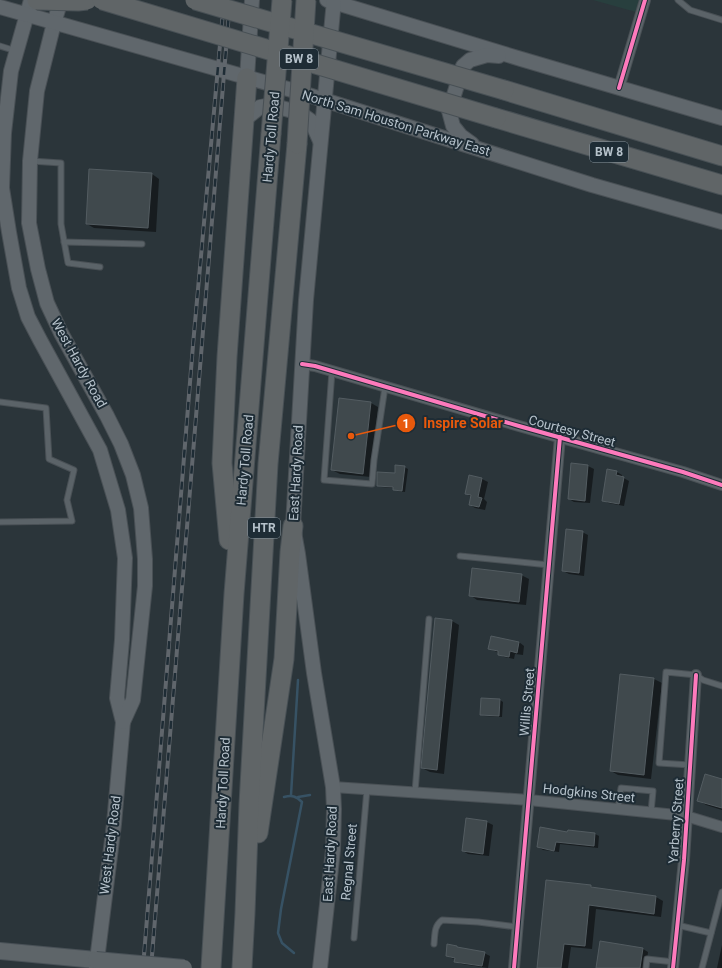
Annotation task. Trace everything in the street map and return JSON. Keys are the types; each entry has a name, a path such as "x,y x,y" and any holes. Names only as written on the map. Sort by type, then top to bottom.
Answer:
{"highway":[{"path":"31,7 88,0"},
{"name":"BW 8","path":"102,0 722,185"},
{"name":"BW 8","path":"194,0 504,90 722,156"},
{"name":"Hardy Toll Road","path":"211,968 234,594 282,0"},
{"name":"Hardy Toll Road","path":"242,968 249,804 268,464 297,144 306,0"},
{"path":"234,594 222,463 227,357 247,78"},
{"path":"245,913 284,659 290,552 293,526"}],"main road":[{"name":"West Hardy Road","path":"31,0 31,7 16,51 7,86 2,142 2,188 19,288 28,316 100,450 118,510 125,575 122,640 116,698 123,722"},
{"name":"West Hardy Road","path":"61,0 37,91 30,161 29,223 38,269 47,303 61,333 107,416 121,444 133,475 141,508 145,559 145,586 133,700 123,722 114,824 96,964"},
{"path":"247,78 252,0"},
{"path":"332,1 521,59 722,118"},
{"name":"East Hardy Road","path":"320,968 333,850 333,787 314,674 293,526 306,300 332,1"},
{"name":"North Sam Houston Parkway East","path":"0,7 31,7 54,23 324,100 592,185 722,222"},
{"path":"479,149 461,136 453,126 449,111 464,66 470,60 487,55 521,59"},
{"path":"244,120 260,107 271,105 300,113 311,121 321,141"},
{"path":"8,222 29,223"},
{"path":"122,536 143,541"},
{"path":"0,951 96,964 185,968"}],"street":[{"path":"619,88 645,0"},
{"name":"Courtesy Street","path":"302,364 315,366 690,474 722,485"},
{"name":"Willis Street","path":"514,968 560,437"},
{"name":"Yarberry Street","path":"674,965 684,860 696,675"},
{"name":"Hodgkins Street","path":"333,787 529,800 618,809 686,816 722,827"}],"lane":[{"path":"678,0 690,10 722,20"},
{"path":"0,46 16,51"},
{"path":"30,161 61,163 60,224 68,263 100,267"},
{"path":"64,242 142,244"},
{"path":"332,371 324,480 372,484 374,460 385,387"},
{"path":"0,402 46,408 49,459 74,470 68,500 72,521 0,522"},
{"path":"460,556 549,565"},
{"path":"415,792 429,619"},
{"path":"690,765 659,763 666,672 696,675 703,680 722,686"},
{"path":"618,809 621,788 653,791 651,813"},
{"name":"Regnal Street","path":"354,938 367,789"},
{"path":"702,968 722,892"},
{"path":"434,944 437,923 442,920 478,922 517,927"},
{"path":"678,925 711,933"},
{"path":"646,968 647,959 674,965"}],"green space":[{"path":"593,0 639,0 636,12"}],"building":[{"path":"89,169 152,173 148,228 86,224"},
{"path":"339,398 371,402 363,474 331,470"},
{"path":"571,463 588,465 585,501 568,499"},
{"path":"395,465 405,466 402,491 393,490 393,487 377,486 377,472 395,473"},
{"path":"607,469 617,471 616,475 624,477 619,504 602,501"},
{"path":"469,475 482,478 478,497 482,498 479,507 469,505 471,495 465,494"},
{"path":"566,529 583,531 579,573 562,571"},
{"path":"472,568 522,574 519,602 469,596"},
{"path":"435,618 452,620 437,770 421,768"},
{"path":"491,636 519,642 517,653 510,651 509,657 498,655 498,651 488,649"},
{"path":"620,674 654,678 644,775 610,771"},
{"path":"481,698 500,699 499,716 480,715"},
{"path":"705,774 722,779 722,808 697,801"},
{"path":"466,818 487,821 483,854 462,851"},
{"path":"540,827 567,832 568,830 595,833 594,846 556,842 554,851 537,847"},
{"path":"546,880 591,885 591,887 656,896 654,914 589,905 585,946 564,944 561,968 537,968"},
{"path":"600,941 643,948 640,968 596,968"},
{"path":"447,944 485,952 482,966 454,962 455,958 446,956"}],"waterway":[{"path":"291,795 298,680"},
{"path":"298,797 310,795"},
{"path":"284,797 294,796 302,802 281,909 278,933 282,943 294,953"}],"railway":[{"path":"143,968 193,345 224,0"},
{"path":"151,968 230,0"}],"cycle path":[{"path":"619,88 645,0"},
{"path":"302,364 315,366 683,472 722,485"},
{"path":"514,968 560,437"},
{"path":"673,968 684,860 696,675"}],"place":[{"name":"Inspire Solar","path":"351,436"}]}
